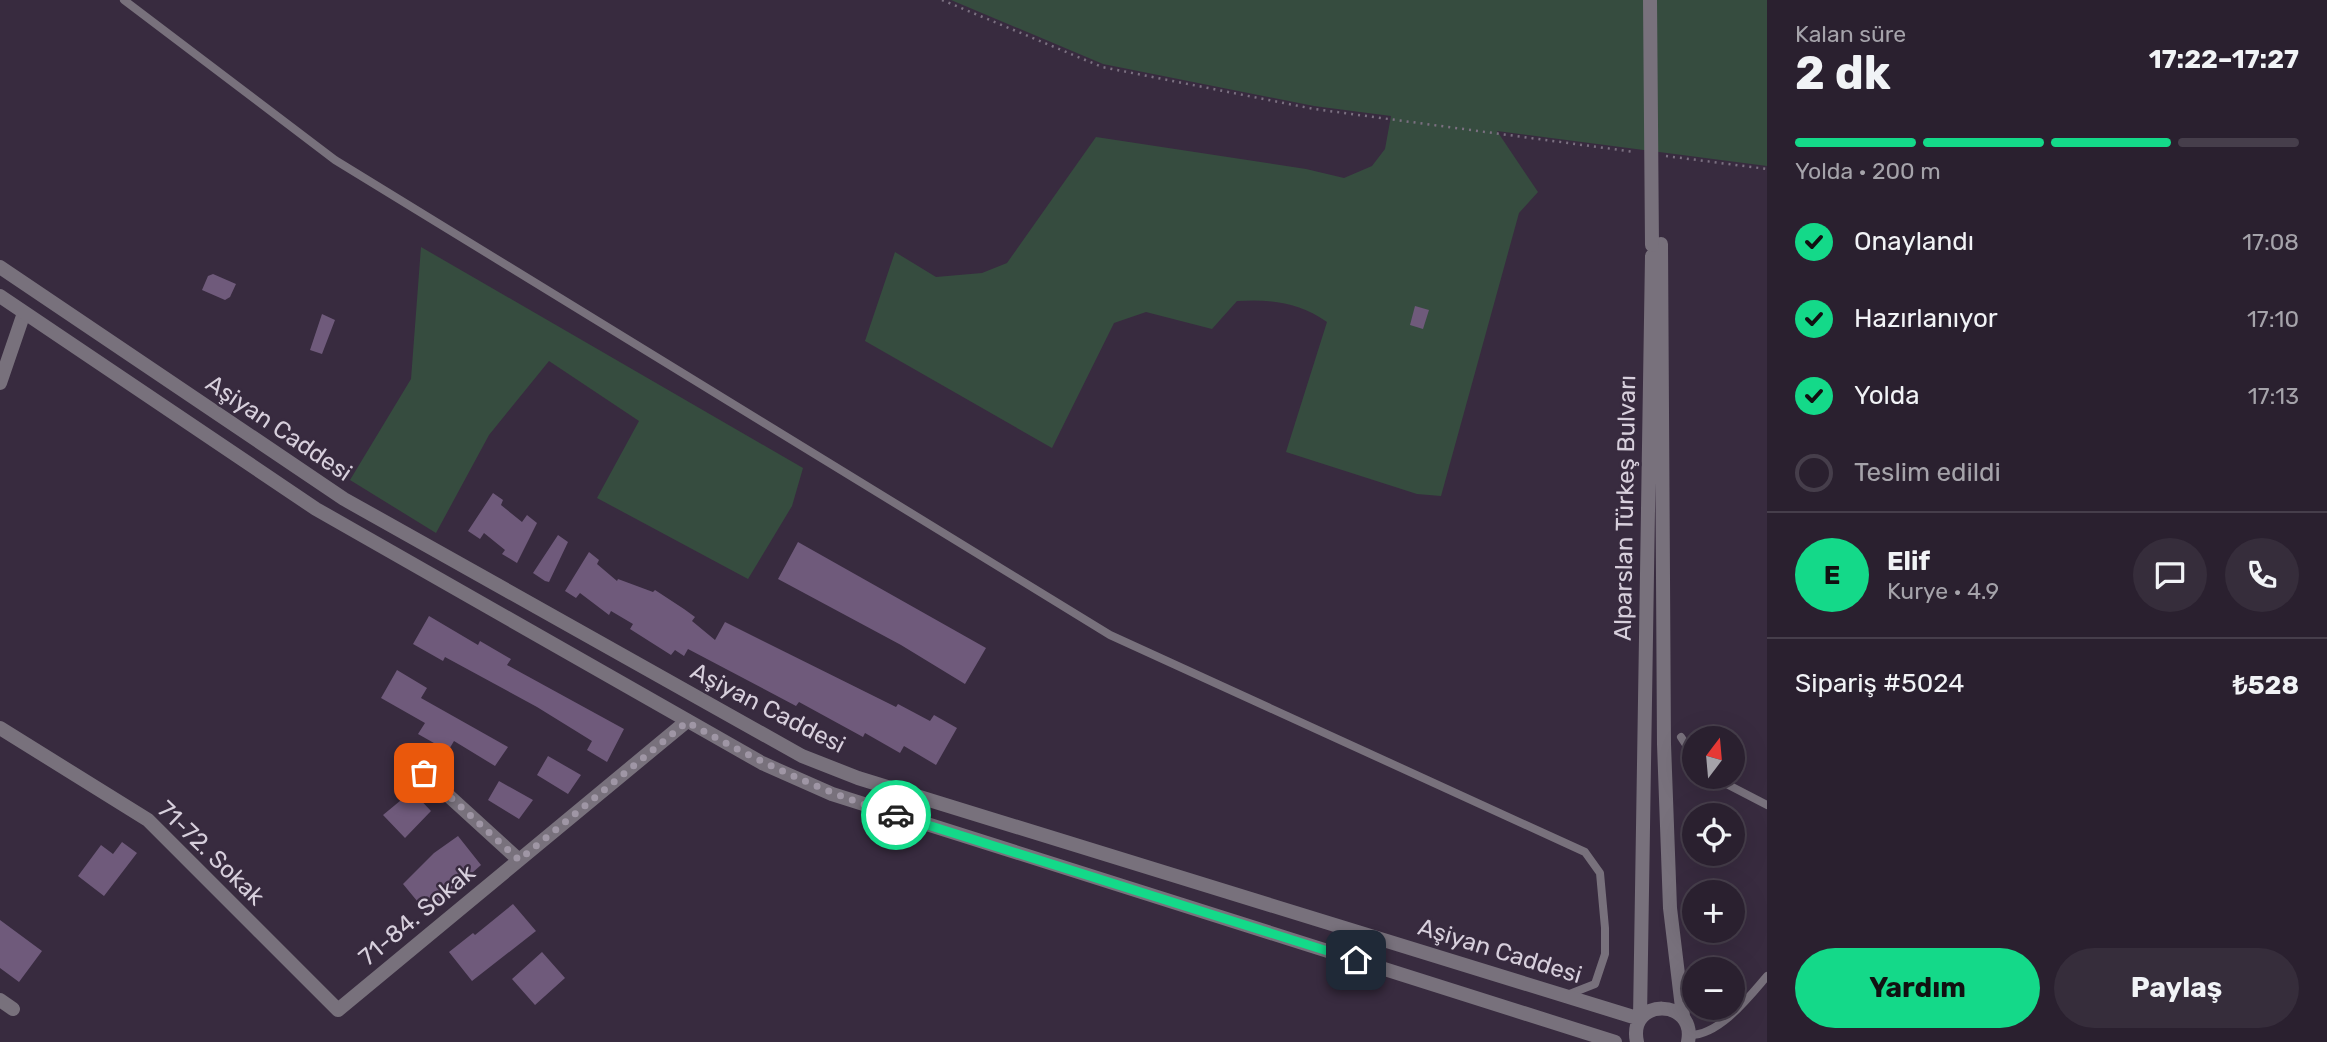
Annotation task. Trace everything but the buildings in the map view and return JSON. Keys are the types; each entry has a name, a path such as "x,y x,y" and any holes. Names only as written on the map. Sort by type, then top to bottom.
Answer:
{"street":[{"name":"Alparslan Türkeş Bulvarı","path":"1650,0 1657,244 1664,744 1670,908 1682,1008"},
{"name":"Alparslan Türkeş Bulvarı","path":"1637,1042 1635,1032 1640,1018 1657,244 1658,0"},
{"name":"Aşiyan Caddesi","path":"0,267 344,499 802,756 858,778 937,803 1640,1018"},
{"name":"Aşiyan Caddesi","path":"0,296 316,509 762,764 832,794 1615,1042"},
{"path":"0,383 24,313"},
{"name":"71-84. Sokak","path":"338,1010 687,722"},
{"name":"71-72. Sokak","path":"0,728 148,820 338,1010"},
{"path":"405,756 519,860"},
{"path":"0,1000 13,1009"},
{"path":"1640,1018 1647,1011 1661,1007 1671,1008 1682,1015"},
{"name":"Alparslan Türkeş Bulvarı","path":"1684,1020 1688,1039"}],"lane":[{"path":"124,0 335,160 1110,635 1585,852 1600,873 1605,954 1595,984 1567,995"},
{"path":"1736,789 1767,805"},
{"path":"1688,1039 1710,1030 1749,998 1767,976"}],"path":[{"path":"942,0 1102,67 1314,109 1635,152"},
{"path":"1661,155 1767,169"}],"green space":[{"path":"951,0 1767,0 1767,166 1497,131 1538,192 1519,213 1441,496 1417,494 1286,452 1327,322 1306,310 1273,301 1237,301 1212,329 1146,312 1114,323 1052,448 865,341 895,252 936,277 982,273 1007,263 1096,137 1306,169 1344,178 1372,166 1385,149 1391,116 1314,106 1103,64"},
{"path":"421,247 803,468 792,506 748,579 597,498 639,421 549,361 489,435 436,533 350,480 411,379"}],"way so far":[{"path":"424,773 519,860 687,722 762,764 832,794 896,815"}],"route":[{"path":"896,815 1356,960"}]}
